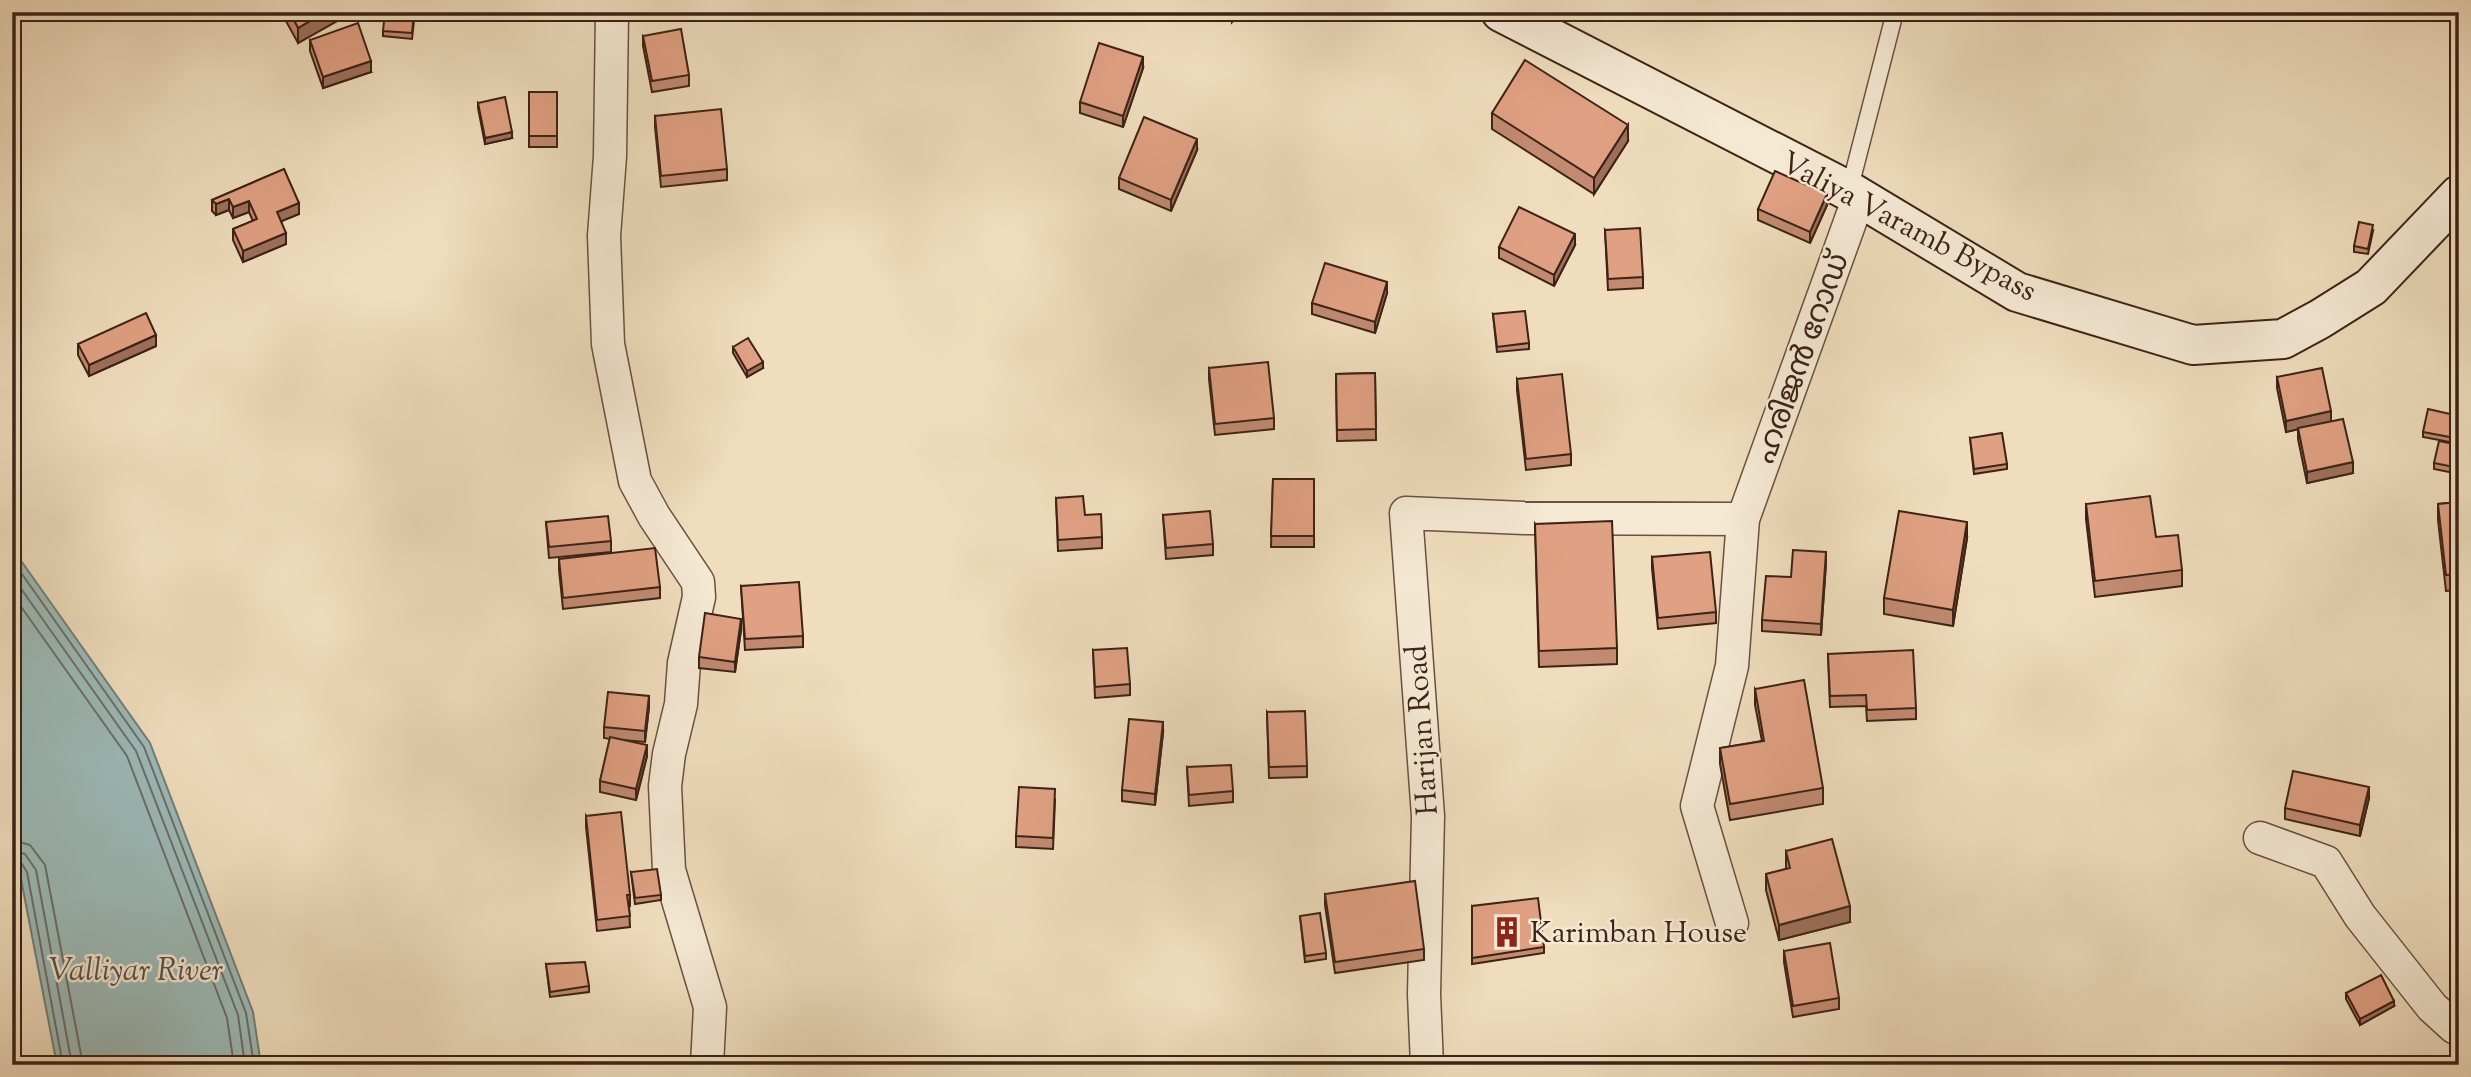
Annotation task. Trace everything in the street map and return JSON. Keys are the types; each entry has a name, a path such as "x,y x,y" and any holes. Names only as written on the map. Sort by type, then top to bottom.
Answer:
{"street":[{"path":"612,12 610,156 604,236 608,344 635,481 654,516 698,582 699,597 684,663 681,705 669,754 665,786 668,870 710,1007 707,1065"},
{"name":"Valiya Varamb Bypass","path":"1501,12 1854,194 2017,292 2193,345 2283,339 2320,319 2371,287 2459,195"},
{"name":"ഹരിജൻ റോഡ്","path":"1732,923 1697,806 1732,666 1743,519 1854,194"},
{"name":"Harijan Road","path":"1427,1065 1424,994 1428,816 1406,513 1524,518 1743,519"},
{"path":"2260,838 2326,862 2360,916 2432,1007 2454,1027 2459,1026"}],"lane":[{"path":"1854,194 1895,12"}],"water":[{"name":"Valliyar River","path":"12,548 150,743 253,1012 261,1065 57,1065 20,874 12,862"}],"building":[{"path":"290,12 325,12 298,28"},
{"path":"385,12 414,12 412,33 383,31"},
{"path":"358,23 371,61 323,77 310,40"},
{"path":"681,29 689,75 652,81 643,36"},
{"path":"1099,43 1143,57 1123,116 1080,102"},
{"path":"1525,60 1628,125 1594,178 1492,113"},
{"path":"529,92 557,92 557,136 529,136"},
{"path":"505,97 512,132 485,138 478,103"},
{"path":"721,109 727,169 661,176 655,116"},
{"path":"1144,117 1197,139 1171,200 1119,178"},
{"path":"284,169 299,203 277,212 286,233 243,251 233,229 257,219 249,201 233,207 229,199 216,204 212,200"},
{"path":"1775,171 1827,194 1810,232 1758,209"},
{"path":"1519,207 1575,234 1554,275 1499,247"},
{"path":"2359,222 2373,225 2368,249 2354,246"},
{"path":"1640,228 1643,277 1608,279 1605,230"},
{"path":"1325,263 1387,282 1375,322 1312,303"},
{"path":"1525,311 1529,343 1497,347 1493,314"},
{"path":"146,313 156,335 89,365 78,344"},
{"path":"748,338 763,362 747,371 733,347"},
{"path":"1268,362 1274,418 1215,424 1209,368"},
{"path":"2322,368 2331,411 2286,421 2277,377"},
{"path":"1375,373 1376,429 1337,430 1336,374"},
{"path":"1562,374 1571,454 1526,459 1517,379"},
{"path":"2428,409 2459,416 2455,438 2423,432"},
{"path":"2343,419 2353,462 2307,472 2298,428"},
{"path":"2002,433 2007,464 1974,469 1970,438"},
{"path":"2439,441 2459,445 2459,468 2434,463"},
{"path":"1273,479 1314,479 1314,536 1271,536"},
{"path":"1083,496 1085,515 1101,514 1102,537 1058,540 1056,498"},
{"path":"2150,496 2156,537 2178,535 2182,570 2095,581 2086,504"},
{"path":"2459,502 2459,574 2446,575 2438,504"},
{"path":"1210,511 1213,544 1166,548 1163,515"},
{"path":"1899,511 1967,522 1953,610 1884,598"},
{"path":"608,516 611,541 549,547 546,522"},
{"path":"1612,521 1617,648 1539,651 1535,524"},
{"path":"655,548 660,587 563,598 559,559"},
{"path":"1793,550 1826,552 1821,624 1762,620 1766,576 1791,577"},
{"path":"1710,552 1716,612 1658,618 1652,557"},
{"path":"799,582 803,636 745,639 741,586"},
{"path":"705,613 741,619 735,662 699,657"},
{"path":"1127,648 1130,684 1095,687 1093,650"},
{"path":"1913,650 1916,708 1867,710 1866,695 1830,696 1828,654"},
{"path":"1804,680 1823,788 1730,804 1720,748 1764,741 1755,689"},
{"path":"608,692 649,696 645,731 604,727"},
{"path":"1305,711 1307,766 1269,767 1267,712"},
{"path":"1129,719 1163,722 1155,794 1122,790"},
{"path":"610,737 647,745 636,789 600,781"},
{"path":"1231,765 1233,791 1189,795 1187,767"},
{"path":"2293,771 2369,787 2360,825 2285,808"},
{"path":"1019,787 1055,789 1053,838 1016,836"},
{"path":"621,812 630,916 597,920 586,816"},
{"path":"1832,839 1850,906 1779,925 1766,874 1790,868 1786,851"},
{"path":"657,869 661,895 635,898 631,872"},
{"path":"1415,881 1424,949 1335,962 1325,894"},
{"name":"Karimban House","path":"1538,898 1544,947 1472,958 1472,906"},
{"path":"1320,913 1326,953 1305,956 1300,916"},
{"path":"1830,943 1839,998 1793,1006 1784,951"},
{"path":"585,962 589,986 550,992 546,964"},
{"path":"2381,975 2394,1001 2360,1019 2346,993"}],"place":[{"name":"Karimban House","path":"1507,932"}]}
